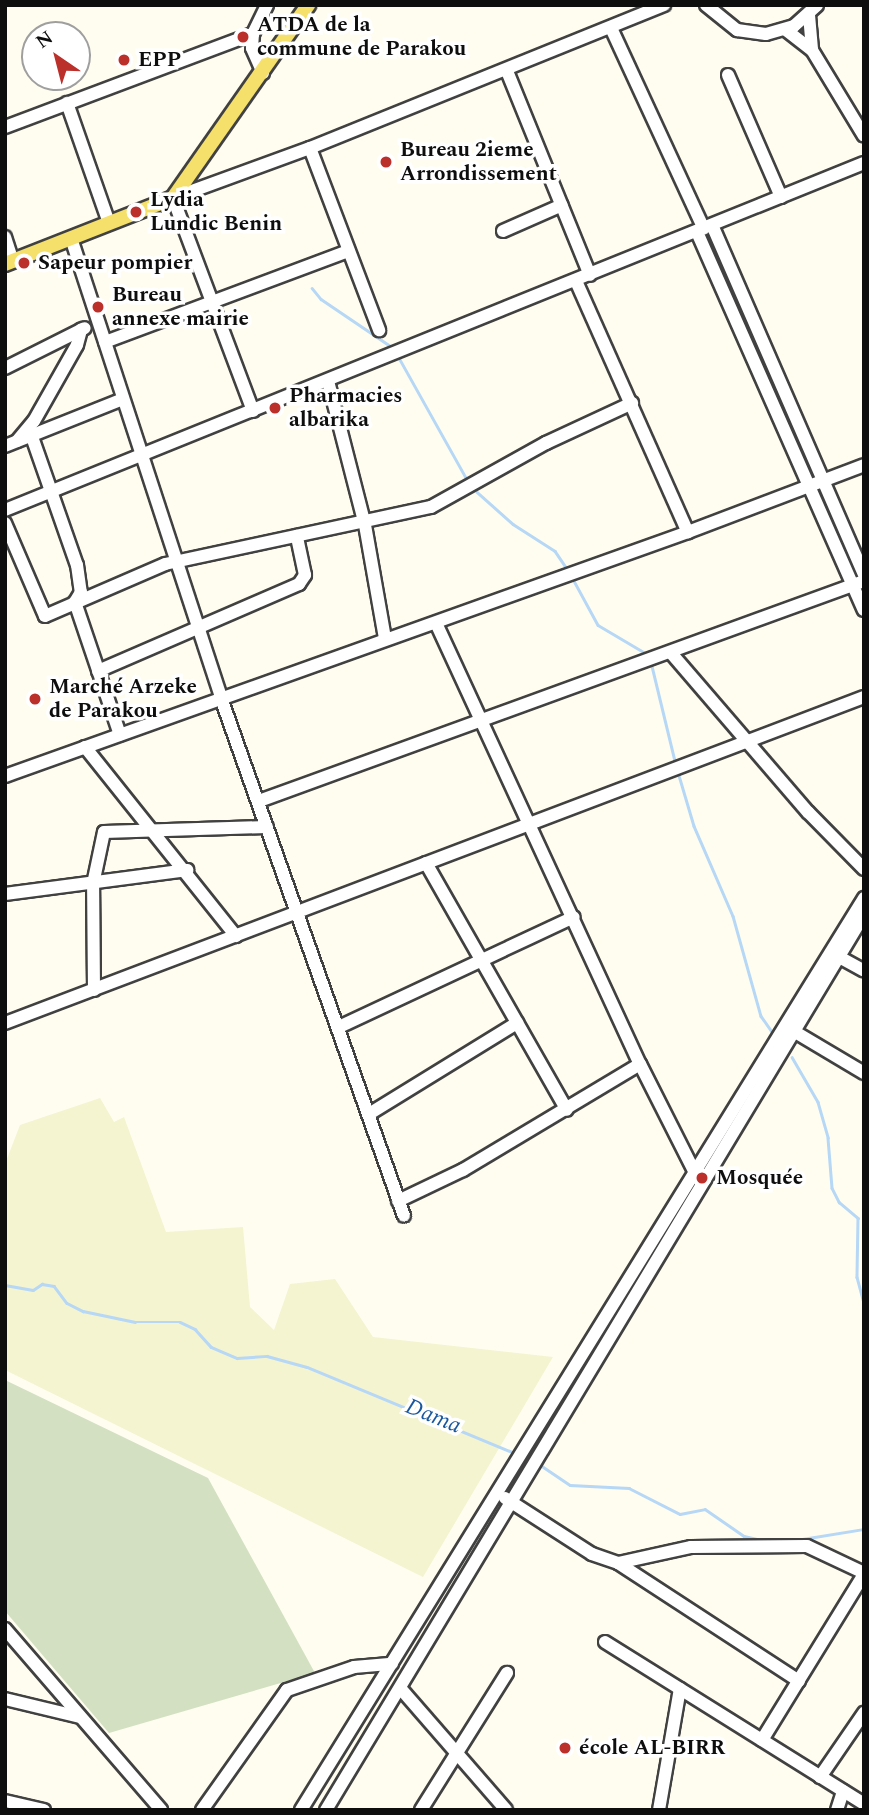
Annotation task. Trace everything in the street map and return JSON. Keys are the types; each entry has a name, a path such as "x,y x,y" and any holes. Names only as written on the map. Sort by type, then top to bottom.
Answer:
{"main road":[{"path":"9,262 173,198 263,73 308,5"}],"street":[{"path":"263,73 253,48 253,34 267,5"},
{"path":"253,411 215,302 173,198 507,71 664,5"},
{"path":"700,5 747,32 786,30 813,10"},
{"path":"812,50 813,10"},
{"path":"611,28 705,229 858,583 864,610"},
{"path":"786,30 812,50 864,136"},
{"path":"5,127 253,34"},
{"path":"507,71 590,275"},
{"path":"728,75 781,197"},
{"path":"67,103 109,223"},
{"path":"310,148 379,330"},
{"path":"5,510 864,163"},
{"path":"503,231 562,205"},
{"path":"5,237 9,262"},
{"path":"71,238 221,698 299,912 404,1216"},
{"path":"105,342 349,251"},
{"path":"576,281 688,532"},
{"path":"5,368 98,321"},
{"path":"11,443 34,421 77,345 81,330"},
{"path":"328,381 365,524 385,638"},
{"path":"11,443 123,399"},
{"path":"5,523 41,615 154,567 365,524 445,501 546,443 632,403"},
{"path":"31,435 77,565 81,592 75,602 120,735"},
{"path":"5,776 385,638 436,623 688,532 864,465"},
{"path":"815,483 864,575"},
{"path":"98,671 303,580 298,536"},
{"path":"259,801 858,583"},
{"path":"436,623 479,721 574,917 640,1064 700,1174"},
{"path":"671,653 746,742 864,869"},
{"path":"5,1023 864,697"},
{"path":"85,747 157,832 236,936"},
{"path":"94,990 93,884 104,832 267,827"},
{"path":"426,863 567,1110"},
{"path":"5,894 187,870"},
{"path":"326,1810 527,1477 784,1025 864,898"},
{"path":"301,1810 526,1444 700,1174 797,1033 864,915"},
{"path":"338,1027 574,917"},
{"path":"841,958 864,971"},
{"path":"369,1114 517,1023"},
{"path":"784,1025 864,1073"},
{"path":"398,1201 567,1110 640,1064"},
{"path":"498,1493 593,1554 618,1563 799,1681"},
{"path":"618,1563 691,1547 807,1546 864,1574 762,1740"},
{"path":"5,1629 161,1810"},
{"path":"605,1642 864,1804"},
{"path":"202,1810 287,1689 354,1667 392,1664"},
{"path":"421,1810 507,1673"},
{"path":"401,1689 506,1810"},
{"path":"659,1810 680,1689"},
{"path":"5,1699 81,1717"},
{"path":"820,1777 864,1713"},
{"path":"838,1810 843,1791"},
{"path":"5,1801 44,1810"}],"green space":[{"path":"100,1098 114,1122 124,1117 166,1232 243,1227 250,1307 274,1330 290,1284 335,1279 373,1337 553,1357 423,1577 5,1370 5,1164 20,1125"},
{"path":"5,1380 208,1478 315,1673 109,1733 5,1611"}],"waterway":[{"path":"312,288 321,299 392,347"},
{"path":"398,356 468,481"},
{"path":"477,492 513,524 555,551 568,570"},
{"path":"573,579 598,625 647,654"},
{"path":"652,666 676,765"},
{"path":"678,772 694,826 733,916 761,1016 772,1032"},
{"path":"792,1057 818,1102 828,1138 832,1188 839,1202 858,1218 857,1277 864,1304"},
{"name":"Dama","path":"5,1285 33,1290 42,1284 54,1286 67,1303 83,1311 135,1322 180,1322 195,1329 211,1347 237,1358 267,1356 307,1367 517,1454"},
{"name":"Dama","path":"539,1464 570,1485 629,1488 680,1514 705,1509 744,1536 765,1541"},
{"name":"Dama","path":"796,1540 864,1529"}],"place":[{"name":"ATDA de la commune de Parakou","path":"243,37"},
{"name":"EPP","path":"124,60"},
{"name":"Bureau 2ieme Arrondissement","path":"386,162"},
{"name":"Lydia Lundic Benin","path":"136,212"},
{"name":"Sapeur pompier","path":"24,263"},
{"name":"Bureau annexe mairie","path":"98,307"},
{"name":"Pharmacies albarika","path":"275,408"},
{"name":"Marché Arzeke de Parakou","path":"35,699"},
{"name":"Mosquée","path":"702,1178"},
{"name":"école AL-BIRR","path":"565,1748"}]}
